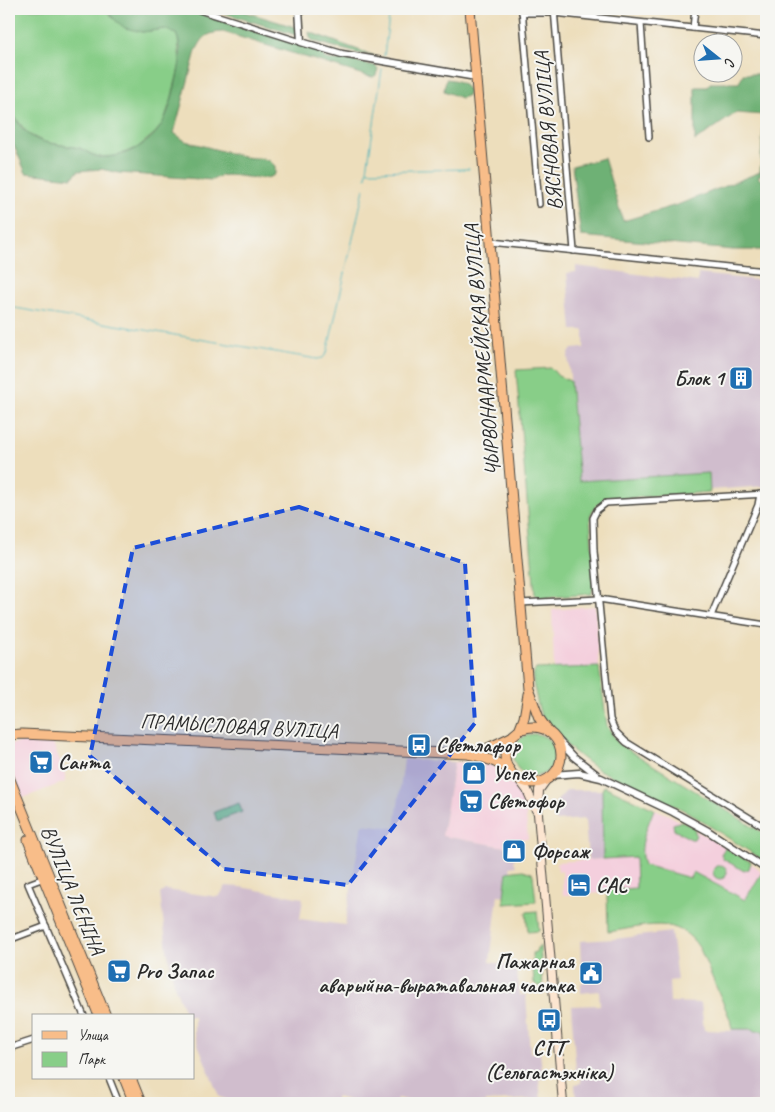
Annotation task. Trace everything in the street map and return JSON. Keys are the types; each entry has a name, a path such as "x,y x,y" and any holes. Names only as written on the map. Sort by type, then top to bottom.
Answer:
{"main road":[{"name":"ЧЫРВОНААРМЕЙСКАЯ ВУЛІЦА","path":"470,9 528,688 524,718 515,734"},
{"name":"ЧЫРВОНААРМЕЙСКАЯ ВУЛІЦА","path":"528,688 539,718 549,732"},
{"path":"538,814 527,790 510,770 506,762 507,745 515,734 529,727 549,732 557,739 561,758 558,768 539,790 538,814 563,1103"},
{"name":"ПРАМЫСЛОВАЯ ВУЛІЦА","path":"468,754 486,749 515,734"},
{"name":"ПРАМЫСЛОВАЯ ВУЛІЦА","path":"10,735 468,754 490,759 510,770"},
{"name":"ВУЛІЦА ЛЕНІНА","path":"9,777 97,1014"},
{"path":"518,778 532,783 549,778"},
{"name":"ВУЛІЦА ЛЕНІНА","path":"9,792 105,1014"},
{"path":"125,1080 134,1103"},
{"path":"132,1080 141,1103"}],"street":[{"path":"196,9 342,54 476,77"},
{"path":"300,9 301,42"},
{"path":"693,28 695,9"},
{"path":"539,204 522,11 554,11 641,23 766,36"},
{"name":"ВЯСНОВАЯ ВУЛІЦА","path":"554,11 574,251"},
{"path":"641,23 649,137"},
{"path":"491,242 766,271"},
{"path":"711,616 758,505 760,494"},
{"path":"766,494 606,503 597,510 593,518 610,719 615,731 626,742 766,828"},
{"path":"520,604 599,599 766,625"},
{"path":"557,739 574,757 601,778"},
{"path":"549,778 579,773 601,778 708,831 766,869"},
{"path":"46,877 28,884 83,1014"},
{"path":"9,940 46,926"},
{"path":"9,1048 32,1041"},
{"path":"110,1080 119,1103"}],"highlighted area":[{"path":"299,507 465,563 475,723 348,885 224,869 90,756 133,548"}],"shaded area":[{"path":"576,266 698,282 698,274 766,281 766,486 710,490 709,473 579,481 568,355 572,349 584,348 584,330 572,330 567,273 576,272"},
{"path":"595,606 599,667 554,669 552,610"},
{"path":"28,741 51,741 53,743 65,774 65,782 23,798 9,762 9,747 11,744"},
{"path":"404,759 454,762 442,836 517,849 514,861 516,866 510,867 511,872 507,873 504,896 498,895 490,962 516,967 520,995 526,995 530,1053 540,1052 543,1079 539,1079 541,1099 486,1101 486,1103 420,1103 397,1098 396,1103 360,1103 337,1097 334,1103 233,1103 233,1101 219,1097 195,1037 195,1014 186,1014 175,988 167,950 160,894 165,890 219,897 226,886 240,887 303,898 300,919 345,925 362,824 395,828"},
{"path":"454,762 491,765 499,770 522,794 525,803 528,839 519,839 517,849 442,836"},
{"path":"567,790 602,790 603,859 588,860 585,819 555,821 555,803"},
{"path":"654,809 667,814 727,848 759,869 761,874 745,901 693,873 691,878 644,865 641,857 642,842"},
{"path":"635,857 637,888 607,890 606,893 563,895 562,871 558,871 557,862"},
{"path":"671,932 677,980 669,981 670,1002 701,1003 704,1030 731,1031 732,1029 754,1029 754,1031 764,1031 763,1063 766,1064 766,1103 576,1103 575,1084 581,1083 581,1072 576,1072 571,1006 600,1005 599,991 581,993 581,983 584,982 580,941"}],"green space":[{"path":"13,9 105,9 116,21 142,32 165,29 176,34 180,64 163,123 155,133 137,148 115,156 97,157 80,148 44,142 28,134 9,109 9,24"},
{"path":"105,9 185,9 324,53 324,58 337,61 343,59 376,66 378,69 373,77 367,76 223,32 213,33 203,39 196,51 174,133 185,141 244,157 270,161 275,166 275,174 271,177 257,178 226,175 212,180 119,173 101,169 78,171 72,178 26,173 9,134 9,109 22,128 32,137 45,142 81,149 99,157 126,153 136,148 152,137 165,118 177,80 179,66 180,46 176,34 165,29 142,32 125,28"},
{"path":"210,9 236,9 298,28 296,35"},
{"path":"309,32 375,56 356,53 313,41 310,38"},
{"path":"743,74 766,74 766,170 758,177 766,185 766,250 733,250 581,236 572,166 604,158 623,221 680,204 760,172 764,115 736,113 695,141 695,87 707,87 710,83 739,83 742,82"},
{"path":"446,79 457,81 464,85 469,91 467,96 461,98 444,91"},
{"path":"551,368 558,376 570,381 579,481 709,473 710,492 605,500 594,509 590,517 595,584 591,594 541,598 535,595 516,370"},
{"path":"599,667 607,726 619,744 766,835 766,862 686,811 599,770 569,747 549,727 544,721 537,703 533,677 536,669"},
{"path":"538,734 546,737 552,743 555,755 552,767 546,773 530,776 522,773 516,767 513,751 516,743 522,737"},
{"path":"604,786 654,809 643,843 642,858 644,865 690,878 693,872 745,900 761,874 766,877 766,1064 763,1064 764,1031 732,1029 730,1019 700,949 691,938 681,930 671,926 659,925 608,932 607,890 636,888 635,857 603,859 602,790"},
{"path":"239,803 242,812 217,821 214,812"},
{"path":"682,821 694,828 696,835 694,839 674,830 673,824"},
{"path":"725,848 751,862 749,869 744,871 723,859 721,854"},
{"path":"717,865 723,865 727,872 723,879 717,879 713,875 713,869"},
{"path":"523,870 533,875 536,902 504,904 507,872"},
{"path":"537,911 539,931 528,932 526,912"},
{"path":"540,946 543,986 538,986 534,983 532,953 536,952"}],"waterway":[{"path":"384,56 390,9"},
{"path":"366,177 382,69"},
{"path":"368,171 469,169"},
{"path":"9,307 317,359 323,358 327,353 364,189"}],"place":[{"name":"Блок 1","path":"741,378"},
{"name":"Светлафор","path":"419,745"},
{"name":"Санта","path":"41,762"},
{"name":"Успех","path":"474,773"},
{"name":"Светофор","path":"471,801"},
{"name":"Форсаж","path":"514,851"},
{"name":"САС","path":"579,885"},
{"name":"Pro Запас","path":"119,971"},
{"name":"Пажарная аварыйна-выратавальная частка","path":"591,973"},
{"name":"СГТ (Сельгастэхніка)","path":"549,1020"}]}
